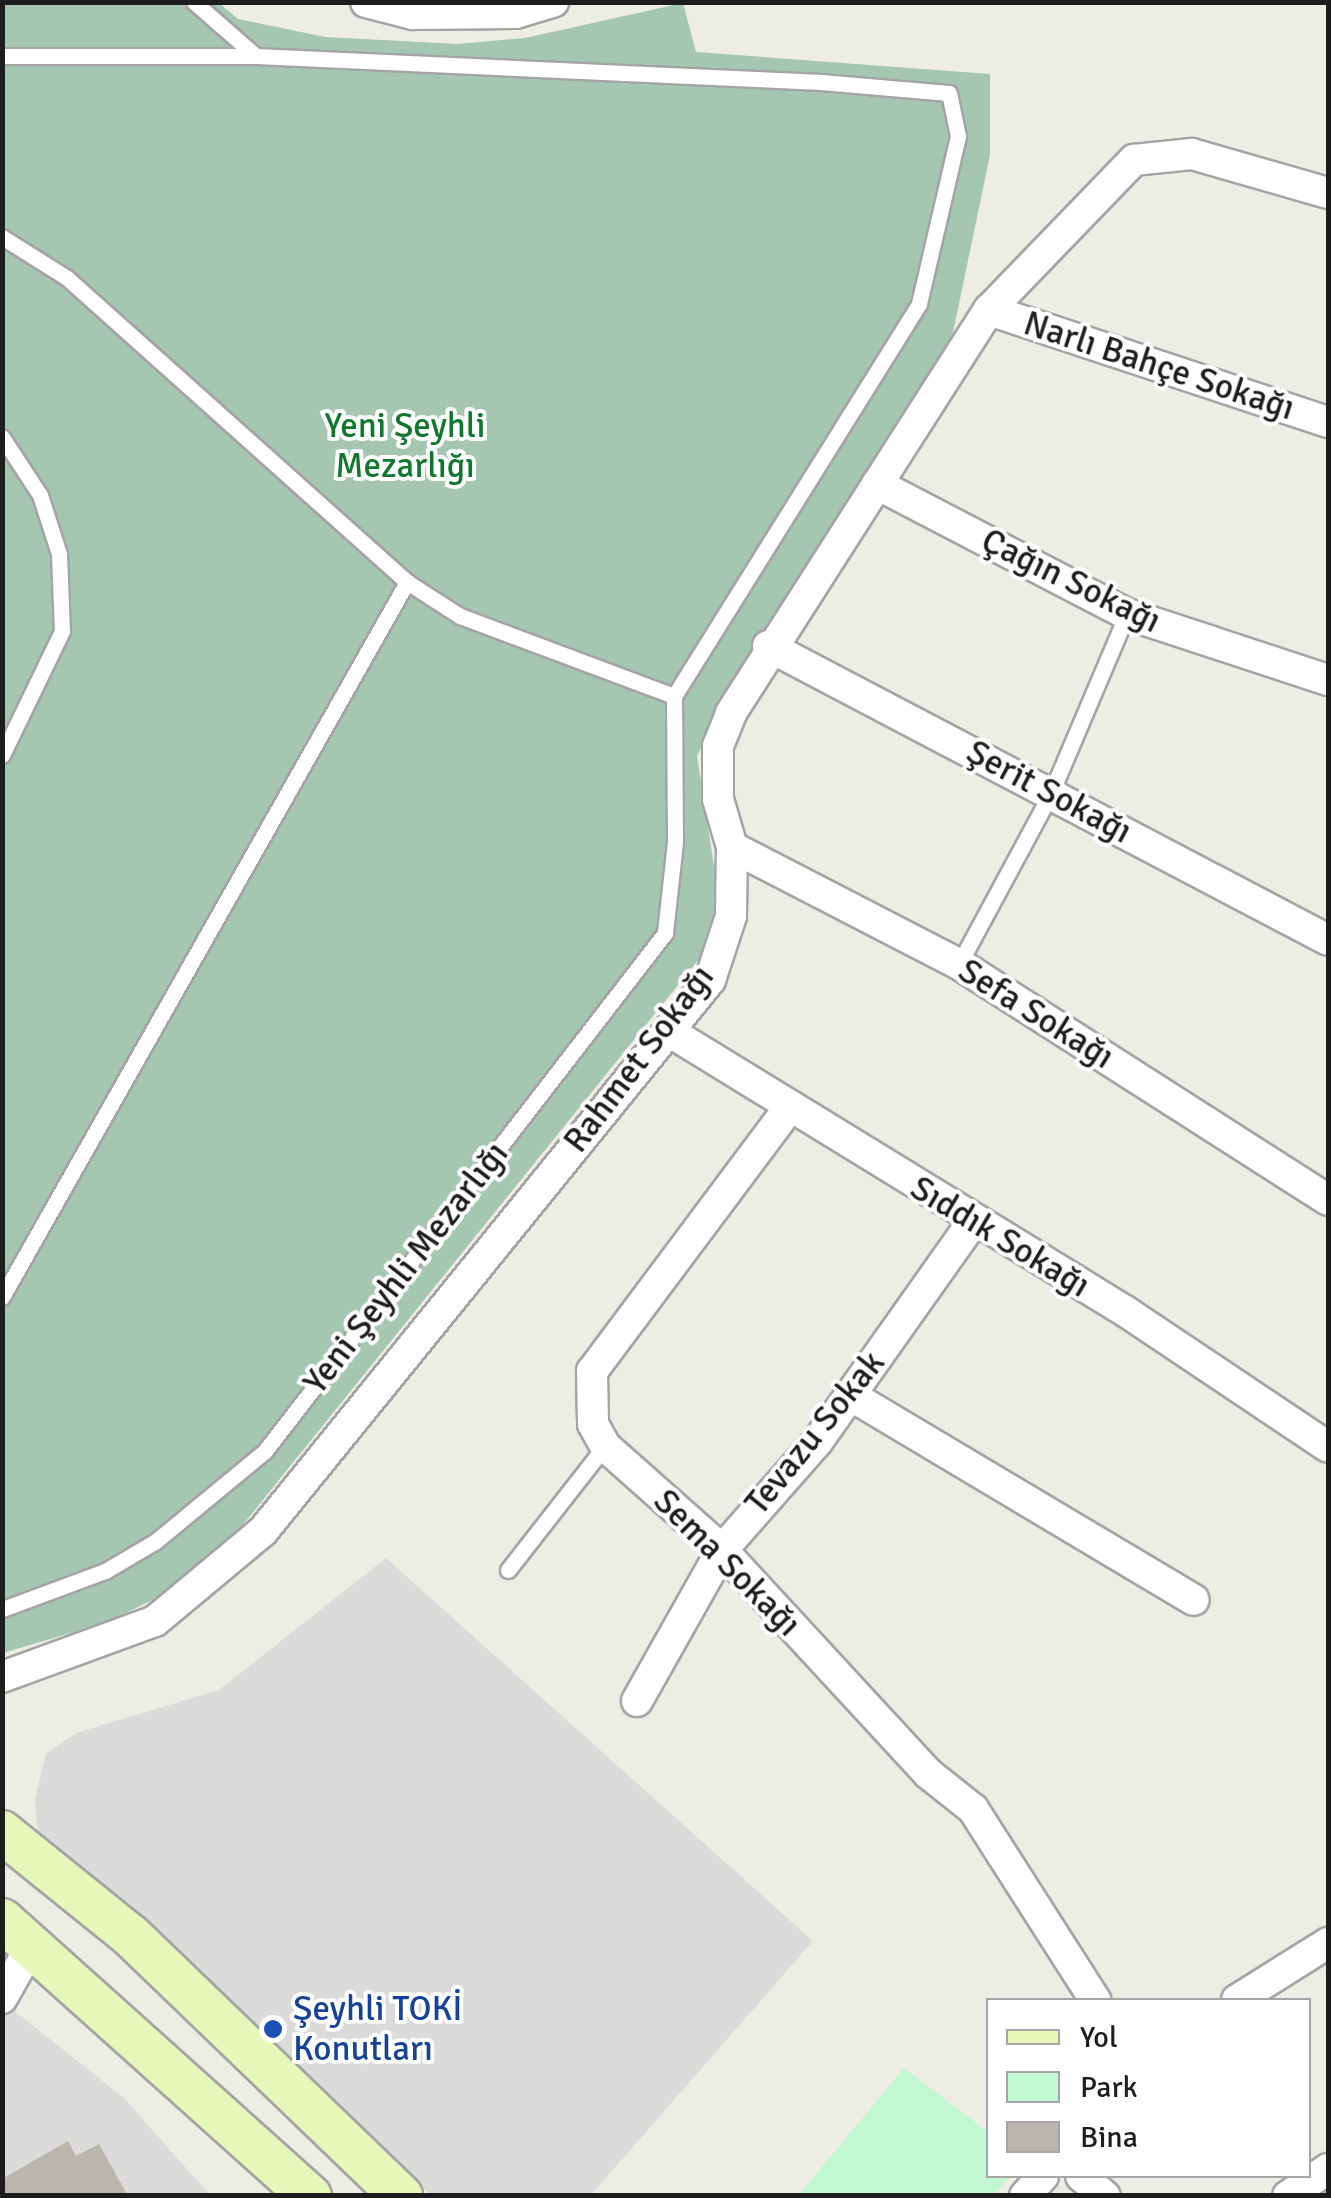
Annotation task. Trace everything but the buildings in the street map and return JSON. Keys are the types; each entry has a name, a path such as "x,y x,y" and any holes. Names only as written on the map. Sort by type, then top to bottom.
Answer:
{"street":[{"path":"366,2 413,14 553,2"},
{"name":"Rahmet Sokağı","path":"2,1677 155,1621 263,1532 670,1032 715,964 731,916 732,848 718,799 718,746 768,646 989,310 1134,160 1192,154 1328,193"},
{"name":"Narlı Bahçe Sokağı","path":"989,310 1328,422"},
{"name":"Çağın Sokağı","path":"877,484 1127,614 1328,680"},
{"name":"Şerit Sokağı","path":"768,646 1328,940"},
{"name":"Sefa Sokağı","path":"732,848 959,964 1328,1200"},
{"name":"Sıddık Sokağı","path":"670,1032 972,1222 1125,1311 1328,1446"},
{"name":"Sema Sokağı","path":"790,1108 592,1370 588,1396 605,1446 722,1550 929,1774 973,1809 1094,1998"},
{"name":"Tevazu Sokak","path":"637,1701 722,1550 850,1395 972,1222"},
{"path":"850,1395 1194,1600"},
{"path":"2,1832 131,1936 400,2196"},
{"path":"2,1998 18,1931 68,1885"},
{"path":"18,1931 310,2196"},
{"path":"1240,1998 1328,1943"},
{"path":"1288,2196 1328,2170"},
{"path":"1084,2178 1106,2196"}],"lane":[{"path":"194,2 256,56"},
{"path":"2,56 256,56 949,93 958,136 919,304 674,696 460,616 407,582 67,278 2,237"},
{"path":"2,437 40,495 59,554 62,631 2,755"},
{"path":"2,1297 407,582"},
{"path":"959,964 1050,793 1127,614"},
{"name":"Yeni Şeyhli Mezarlığı","path":"2,1609 105,1571 156,1541 265,1450 665,933 676,842 674,696"},
{"path":"508,1570 605,1446"}],"shaded area":[{"path":"386,1558 813,1941 591,2195 431,2195 38,1842 35,1799 46,1753 76,1733 219,1690"},
{"path":"2,2001 124,2098 210,2195 3,2195"}],"green space":[{"name":"Yeni Şeyhli Mezarlığı","path":"3,3 219,3 238,19 325,37 458,44 525,38 683,3 696,52 990,74 990,155 950,347 747,658 697,756 718,892 716,926 699,959 233,1537 162,1595 108,1622 3,1653"},
{"path":"904,2068 986,2130 986,2178 1009,2178 994,2195 799,2195"}],"place":[{"name":"Şeyhli TOKİ Konutları","path":"273,2029"}]}
